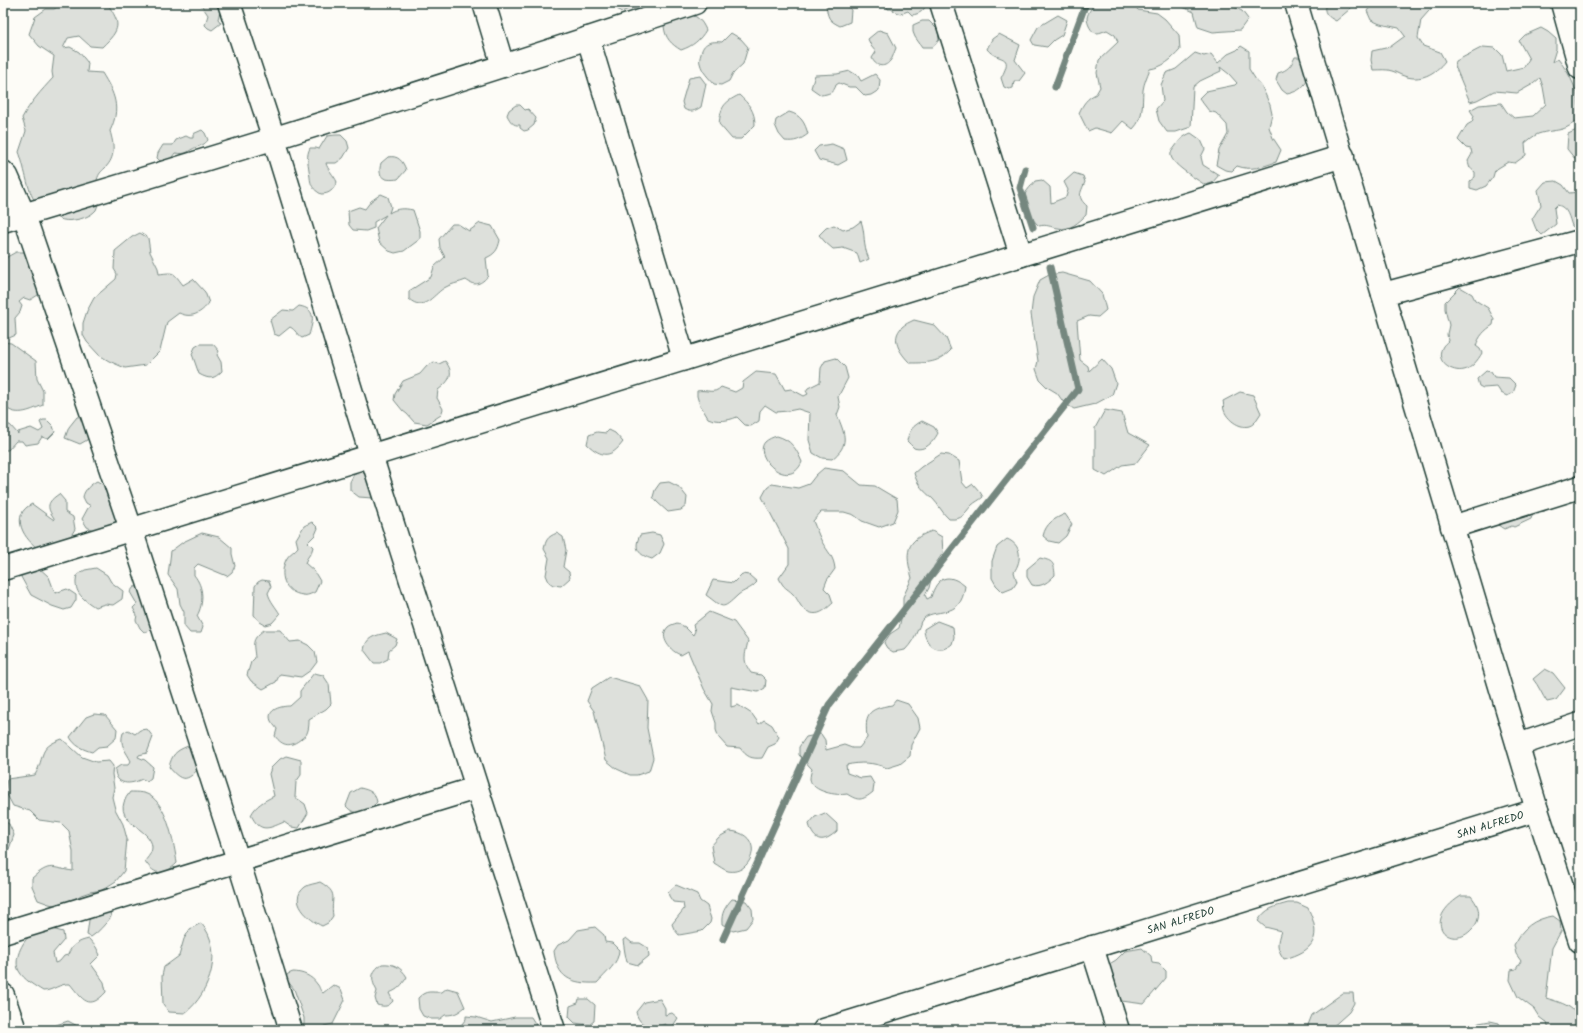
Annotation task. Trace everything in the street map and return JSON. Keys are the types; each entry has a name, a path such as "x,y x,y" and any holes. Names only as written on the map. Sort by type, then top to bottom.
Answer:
{"street":[{"path":"229,3 274,139 476,788 554,1030"},
{"path":"484,3 503,66"},
{"path":"3,221 274,139 695,3"},
{"path":"941,3 1021,255"},
{"path":"1296,3 1343,156 1537,810 1580,941"},
{"path":"1562,3 1580,68"},
{"path":"588,38 684,359"},
{"path":"3,568 1343,156"},
{"path":"3,172 7,176 24,215 131,529 238,860 291,1030"},
{"path":"1383,294 1580,241"},
{"path":"1452,527 1580,487"},
{"path":"1518,745 1580,724"},
{"path":"3,933 476,788"},
{"name":"SAN ALFREDO","path":"824,1030 1537,810"},
{"path":"1092,947 1118,1030"},
{"path":"3,995 15,1030"}],"shaded area":[{"path":"64,3 107,3 117,21 116,31 102,47 90,46 79,36 68,38 63,48 70,47 79,52 88,63 87,72 102,73 113,95 116,108 110,131 113,151 109,164 100,173 97,180 96,187 98,203 96,210 86,217 70,220 63,220 56,217 35,201 30,192 19,152 26,131 22,118 32,102 53,78 52,72 54,56 39,46 29,34 35,17 46,9 54,9"},
{"path":"200,3 218,3 220,11 218,19 221,23 212,30 205,25 208,15"},
{"path":"615,3 649,3 650,7 637,12 632,8 621,12 615,7"},
{"path":"828,3 846,3 851,10 850,22 840,26 833,22 828,16 826,5"},
{"path":"885,3 926,3 921,12 912,15 908,11 900,14 888,9"},
{"path":"1096,3 1132,3 1138,10 1157,13 1165,19 1179,35 1180,50 1159,67 1150,69 1143,87 1141,116 1137,125 1133,129 1123,121 1112,133 1095,128 1088,131 1079,113 1090,97 1096,94 1100,87 1097,73 1099,60 1118,42 1115,35 1107,30 1095,33 1090,27 1087,18 1090,10"},
{"path":"1174,3 1225,3 1242,11 1248,19 1240,30 1213,32 1198,27 1194,12"},
{"path":"1326,3 1357,3 1336,21 1326,14"},
{"path":"1373,3 1436,3 1421,20 1418,38 1423,46 1440,52 1445,61 1441,66 1427,76 1416,78 1410,78 1390,70 1373,70 1371,60 1372,51 1390,47 1405,36 1399,28 1380,24 1371,20 1367,11"},
{"path":"686,13 698,18 706,30 696,42 681,50 669,40 664,26 669,20"},
{"path":"1058,15 1067,20 1062,35 1047,47 1034,45 1031,40 1038,27"},
{"path":"922,21 929,21 938,30 939,40 933,47 922,47 915,37 913,25"},
{"path":"1541,28 1556,39 1556,49 1552,62 1558,59 1571,79 1579,101 1580,117 1565,128 1534,136 1525,143 1526,155 1515,163 1508,162 1495,170 1493,177 1486,186 1477,190 1470,188 1470,181 1475,177 1475,172 1470,168 1468,161 1472,154 1471,149 1466,148 1458,140 1467,125 1472,122 1474,116 1470,110 1479,105 1501,103 1507,112 1514,118 1533,116 1546,104 1540,78 1533,84 1517,93 1494,91 1470,102 1455,66 1456,61 1483,47 1495,48 1502,55 1506,71 1524,67 1529,59 1519,41 1525,35"},
{"path":"879,30 888,33 896,48 891,60 882,66 877,65 873,61 872,58 876,52 868,39"},
{"path":"731,33 741,39 748,47 743,64 733,73 729,81 721,85 714,84 702,69 700,60 702,50 708,43 722,42"},
{"path":"999,34 1020,45 1015,60 1025,73 1019,81 1014,81 1013,88 1009,89 1004,87 1001,78 1005,70 1006,61 991,53 987,49 992,39"},
{"path":"1241,46 1249,51 1249,69 1262,87 1270,105 1272,114 1269,127 1273,138 1281,150 1276,162 1261,167 1252,168 1237,166 1232,171 1225,170 1216,165 1219,150 1228,134 1227,125 1216,113 1209,111 1199,98 1206,91 1235,85 1237,83 1229,74 1220,67 1221,71 1200,81 1193,87 1191,127 1176,132 1167,132 1159,121 1156,109 1163,101 1161,85 1166,73 1176,69 1195,53 1204,56 1211,54 1218,63 1228,54 1237,50"},
{"path":"1295,57 1304,57 1310,76 1301,88 1287,94 1282,90 1276,80 1278,73 1289,67"},
{"path":"850,71 858,76 861,81 875,74 880,80 879,90 871,95 865,96 856,87 849,87 839,83 828,94 821,95 811,88 815,75 837,74"},
{"path":"700,76 706,84 701,107 697,110 688,111 684,109 682,102 689,78"},
{"path":"739,95 751,108 755,125 741,139 732,139 719,124 722,109 726,103"},
{"path":"516,105 520,105 525,110 528,109 536,118 534,125 528,130 524,131 520,128 520,125 514,124 507,115 509,110"},
{"path":"789,112 797,115 802,120 808,134 795,141 785,141 779,134 775,125 776,120"},
{"path":"1579,129 1580,165 1567,149 1568,134"},
{"path":"202,130 208,140 204,144 185,153 175,153 167,161 160,161 157,158 163,145 173,145 176,140 186,136 193,138 193,134"},
{"path":"1191,133 1201,140 1205,149 1201,157 1203,165 1219,175 1212,183 1205,185 1178,166 1171,157 1171,152 1183,137"},
{"path":"341,135 347,141 349,148 343,158 336,163 326,163 337,182 331,191 321,194 314,189 311,184 308,154 310,148 319,149 327,136"},
{"path":"832,144 844,149 847,160 838,165 819,160 814,151 819,146"},
{"path":"388,157 400,159 405,167 406,170 398,179 385,179 381,175 381,163"},
{"path":"1074,173 1083,176 1085,182 1080,195 1087,206 1086,215 1074,225 1062,229 1046,225 1039,226 1030,216 1026,208 1024,199 1026,192 1035,181 1042,180 1050,187 1051,203 1066,197 1068,190 1064,182"},
{"path":"1556,181 1563,185 1569,193 1580,192 1580,231 1572,226 1566,210 1557,205 1554,208 1556,224 1542,235 1536,229 1532,219 1541,205 1538,190 1545,182"},
{"path":"381,194 388,197 391,207 389,213 401,209 413,210 420,231 420,239 404,251 395,253 389,251 379,242 376,228 386,215 374,222 374,228 366,231 353,230 349,225 348,211 359,207 365,209 371,201"},
{"path":"861,221 869,259 860,263 857,253 843,248 833,249 819,235 826,228 834,225 843,230 853,227"},
{"path":"480,223 492,226 500,240 496,251 486,258 488,276 478,284 466,280 449,285 424,303 414,303 409,299 409,291 431,277 434,267 445,257 440,248 439,239 452,224 458,224 469,231"},
{"path":"140,233 148,238 150,252 158,268 159,274 171,273 183,285 193,279 205,292 209,303 203,310 196,314 184,315 179,313 167,322 160,351 146,365 125,368 99,355 87,342 83,335 83,323 94,298 116,279 117,274 114,269 115,251 132,237"},
{"path":"16,252 25,252 42,287 38,295 30,300 24,298 19,302 22,306 20,312 15,318 16,335 9,338 3,334 3,263 7,257"},
{"path":"1062,273 1090,281 1102,294 1106,310 1098,317 1089,316 1077,321 1080,360 1088,366 1089,371 1102,359 1111,369 1116,383 1112,395 1095,404 1074,409 1064,403 1057,393 1047,387 1040,380 1036,369 1038,361 1031,314 1033,297 1040,280 1049,275"},
{"path":"1460,287 1472,294 1475,300 1488,308 1494,319 1493,325 1487,329 1477,342 1476,346 1482,353 1474,364 1464,370 1455,370 1443,362 1440,353 1443,346 1448,341 1447,334 1449,325 1445,302"},
{"path":"299,306 309,310 311,313 312,325 309,335 302,338 290,327 279,336 274,334 270,320 283,310 293,311"},
{"path":"914,320 934,325 946,338 951,350 942,358 937,360 922,363 910,363 898,346 897,336 902,327"},
{"path":"3,342 11,343 36,361 37,379 43,391 43,405 27,411 17,412 8,409 3,405"},
{"path":"200,344 213,344 219,351 217,355 221,362 222,371 217,376 209,378 199,374 192,354 195,347"},
{"path":"836,358 845,367 848,378 838,397 840,407 837,415 844,434 844,444 838,454 832,459 822,458 813,453 809,440 810,413 798,409 776,412 765,405 760,411 759,421 751,426 745,425 737,417 722,420 708,418 699,403 697,391 716,391 721,387 735,392 742,388 743,382 756,372 776,374 785,390 791,389 804,396 808,394 806,391 808,388 820,382 821,368 825,361"},
{"path":"445,361 450,369 450,377 438,390 437,398 443,409 441,415 427,424 414,422 394,400 395,394 403,381 420,374 427,366 434,362 439,364"},
{"path":"1486,371 1491,372 1494,377 1509,378 1516,385 1513,393 1507,396 1501,393 1497,387 1483,388 1479,386 1477,379"},
{"path":"1240,392 1253,395 1261,413 1251,425 1238,425 1229,418 1224,409 1223,401"},
{"path":"1105,410 1122,413 1128,433 1150,445 1136,463 1122,465 1106,476 1095,470 1095,428"},
{"path":"84,416 90,433 87,440 80,444 65,438 69,427 77,417"},
{"path":"47,420 53,426 55,432 48,439 42,437 38,443 25,445 22,441 16,441 8,450 3,450 3,425 10,425 18,434 18,432 31,428 39,432 43,429 40,422"},
{"path":"922,421 934,427 938,433 929,445 918,449 914,448 907,441 912,429"},
{"path":"609,430 615,433 623,442 614,451 602,454 592,449 587,444 589,435 597,432 606,433"},
{"path":"777,436 786,440 792,445 802,462 796,470 789,474 781,473 774,468 763,455 762,448 765,442"},
{"path":"941,454 949,455 959,461 962,482 967,488 973,484 983,497 972,505 963,516 954,519 949,519 935,501 921,488 914,473"},
{"path":"824,468 844,471 861,485 875,486 897,499 898,510 893,522 879,527 844,512 821,512 813,521 822,542 832,558 835,569 827,580 824,588 830,594 833,603 823,611 813,613 803,609 795,596 784,586 779,578 789,564 789,549 762,497 767,488 772,484 798,488 809,484"},
{"path":"365,473 374,478 374,495 372,498 359,497 350,490 350,482 354,474"},
{"path":"97,481 107,487 117,521 112,526 93,530 87,527 82,519 88,508 91,506 86,503 83,497 88,488"},
{"path":"669,482 679,487 687,497 686,506 681,510 668,512 653,497 655,490 660,483"},
{"path":"59,494 65,501 65,512 73,517 75,529 69,539 41,550 29,541 25,534 20,521 21,515 25,509 32,504 54,520 49,505 50,502"},
{"path":"1545,506 1546,510 1542,513 1532,516 1531,519 1514,527 1512,526 1504,529 1495,523"},
{"path":"1065,514 1072,524 1066,536 1058,543 1049,541 1043,536 1046,528 1054,520"},
{"path":"312,522 318,528 315,535 308,542 313,547 305,563 314,571 320,581 315,592 309,595 304,595 291,591 287,587 284,582 283,570 284,564 288,557 298,547 296,539 304,526"},
{"path":"932,531 942,537 943,553 934,566 929,588 925,595 927,599 931,597 936,585 940,581 948,578 953,579 965,586 962,597 958,605 953,609 927,616 921,621 914,638 905,650 893,652 887,648 884,643 890,634 899,628 903,610 903,597 912,578 908,561 909,548 916,539"},
{"path":"202,533 219,537 232,548 235,566 232,572 227,576 198,564 194,568 194,575 200,585 202,595 201,606 197,616 203,627 201,633 190,633 184,626 184,612 180,604 178,589 168,575 171,551 183,542"},
{"path":"557,533 563,537 566,550 563,567 569,572 570,578 561,586 553,585 549,582 546,575 549,558 544,549 545,543 548,539"},
{"path":"652,533 660,535 664,544 660,553 652,559 644,556 638,551 637,544 640,535"},
{"path":"1007,539 1016,545 1019,558 1014,572 1017,582 1013,588 1003,592 992,578 992,561 997,547"},
{"path":"1040,558 1052,562 1055,575 1048,582 1036,586 1032,585 1027,577 1027,569"},
{"path":"36,565 49,577 55,593 67,589 76,595 76,600 71,608 64,610 52,606 31,595 21,577 23,571"},
{"path":"96,568 107,575 111,582 123,591 122,599 113,605 105,604 95,607 82,597 77,590 77,575 85,570"},
{"path":"742,574 749,575 757,582 752,587 740,593 728,604 722,606 706,595 713,580 733,583"},
{"path":"262,580 269,581 271,587 268,593 269,596 280,614 272,623 265,625 254,615 255,586"},
{"path":"142,586 156,627 144,632 136,620 137,615 133,608 137,604 130,592 134,587"},
{"path":"709,612 734,622 748,641 745,661 748,669 751,673 761,675 766,680 765,688 758,692 731,687 731,707 738,705 752,714 759,724 764,720 772,725 779,737 775,744 768,747 762,758 750,757 740,748 727,747 719,738 712,711 713,704 704,689 688,651 681,655 673,651 665,639 665,631 668,627 677,623 685,627 693,635 695,631 693,625"},
{"path":"937,621 953,627 954,637 952,644 943,649 935,648 929,644 924,633 924,629"},
{"path":"264,630 280,630 290,642 300,641 308,645 315,652 317,662 311,670 301,677 280,674 276,682 263,689 251,681 247,675 251,662 255,658 254,642"},
{"path":"386,633 397,639 395,645 389,650 388,659 380,663 374,663 364,650 365,646 371,638"},
{"path":"1545,669 1553,673 1565,688 1556,700 1547,702 1533,679"},
{"path":"314,673 323,675 329,684 331,704 326,709 309,719 306,735 297,742 287,745 284,744 275,736 277,729 271,721 271,714 276,709 290,706 300,697 300,691"},
{"path":"609,677 640,686 648,700 647,728 653,758 649,771 637,775 630,775 617,769 606,760 594,711 587,701 592,688"},
{"path":"896,700 908,704 918,718 920,728 911,745 910,756 900,764 887,768 867,763 846,765 847,773 861,778 870,777 874,784 873,792 860,799 854,798 847,794 831,794 815,787 810,779 812,769 799,755 799,747 806,737 821,734 825,740 826,750 844,745 852,748 859,748 867,738 866,724 869,714 877,709 892,705"},
{"path":"94,714 105,715 117,729 116,738 107,746 98,747 92,752 79,747 70,737 86,717"},
{"path":"147,729 153,737 147,753 139,755 138,757 145,760 153,767 151,778 147,781 142,779 124,783 118,779 115,769 121,765 128,765 131,761 122,744 123,733 128,730 135,734 140,730"},
{"path":"62,739 82,757 96,762 109,761 113,766 112,774 114,788 112,797 115,809 123,824 127,839 124,871 116,881 102,890 81,895 63,907 38,900 32,886 32,878 43,870 51,867 73,871 73,852 69,831 61,823 39,820 30,811 13,806 5,791 7,779 35,775 45,749 54,742"},
{"path":"188,746 196,750 199,768 191,776 181,778 169,767 171,759 175,754"},
{"path":"286,756 301,760 301,775 296,782 295,797 305,804 308,813 299,828 291,827 284,822 269,828 261,827 254,821 251,815 258,806 274,796 269,774 271,768 280,759"},
{"path":"360,788 371,792 375,796 377,802 370,809 358,813 350,810 346,806 351,793"},
{"path":"130,792 150,795 158,803 166,818 177,863 164,872 156,872 145,861 150,855 152,849 150,840 126,817 123,810 124,802"},
{"path":"825,813 837,824 837,831 828,838 820,839 814,835 809,824 815,817"},
{"path":"3,820 9,824 14,835 9,849 3,855"},
{"path":"730,831 742,834 749,839 752,846 752,854 749,861 744,867 736,871 728,871 714,863 711,846 719,837"},
{"path":"320,882 330,890 333,896 333,916 328,923 322,926 306,915 299,904 298,898 300,892 305,887"},
{"path":"676,885 697,894 700,901 707,906 711,919 710,923 702,931 679,935 674,929 672,924 684,909 683,903 673,902 669,896 668,892"},
{"path":"1461,896 1471,896 1478,909 1478,920 1473,928 1464,935 1456,937 1448,936 1443,931 1440,924 1442,916 1448,906"},
{"path":"732,899 746,901 752,909 753,919 746,928 733,931 722,924 724,910"},
{"path":"1288,903 1297,903 1308,908 1315,927 1315,935 1309,947 1303,952 1284,959 1278,945 1281,931 1265,927 1258,921 1267,911 1274,907"},
{"path":"110,911 111,917 102,928 91,937 87,935 89,920 92,915"},
{"path":"1553,916 1560,921 1561,931 1552,948 1546,998 1559,1002 1574,1011 1579,1022 1580,1030 1549,1030 1547,1023 1539,1017 1534,1009 1518,997 1510,980 1511,970 1516,969 1521,961 1516,954 1514,945 1517,939 1529,925 1540,919"},
{"path":"201,923 208,934 212,945 213,958 208,983 202,994 185,1013 169,1012 163,1004 162,976 164,967 179,956 184,939 190,929"},
{"path":"595,927 604,935 605,942 612,943 619,950 617,959 597,983 580,982 567,978 558,968 554,951 558,945 569,940 578,930"},
{"path":"49,928 63,932 64,940 53,953 55,963 60,961 64,956 68,955 73,946 82,941 89,939 96,947 100,955 91,964 104,982 106,992 100,998 91,1002 86,1001 70,984 43,991 21,974 17,967 17,962 19,952 24,942 31,935"},
{"path":"626,938 632,943 640,943 648,948 649,956 638,965 627,962 623,940"},
{"path":"1142,948 1151,956 1152,963 1159,964 1166,971 1166,978 1144,1004 1114,1000 1106,966 1116,960 1125,951"},
{"path":"382,964 396,966 407,977 400,987 389,993 393,1001 384,1006 377,1005 375,998 377,991 373,980 375,970"},
{"path":"293,972 310,977 315,981 323,993 333,985 341,989 345,1000 333,1024 324,1026 323,1030 302,1030 304,1018 294,989 285,978 288,974"},
{"path":"447,988 458,991 465,1007 456,1013 445,1015 440,1019 431,1019 423,1016 419,1009 418,998 424,993 442,992"},
{"path":"1343,993 1353,993 1354,1003 1349,1012 1329,1030 1306,1030 1312,1015"},
{"path":"579,999 588,999 595,1005 594,1021 589,1025 575,1023 569,1017 570,1006 578,1003"},
{"path":"660,999 665,1008 665,1015 672,1013 678,1018 671,1029 665,1024 656,1029 649,1027 643,1024 637,1016 636,1012 644,1002"},
{"path":"466,1016 476,1017 492,1022 515,1017 531,1017 536,1025 531,1030 457,1030 466,1019"},
{"path":"68,1021 85,1030 51,1030 56,1025"},
{"path":"1490,1021 1499,1023 1502,1030 1468,1030 1479,1023"}],"waterway":[{"path":"1055,87 1086,3"},
{"path":"1025,169 1020,188 1033,227"},
{"path":"723,939 829,705 1078,389 1050,267"}]}
